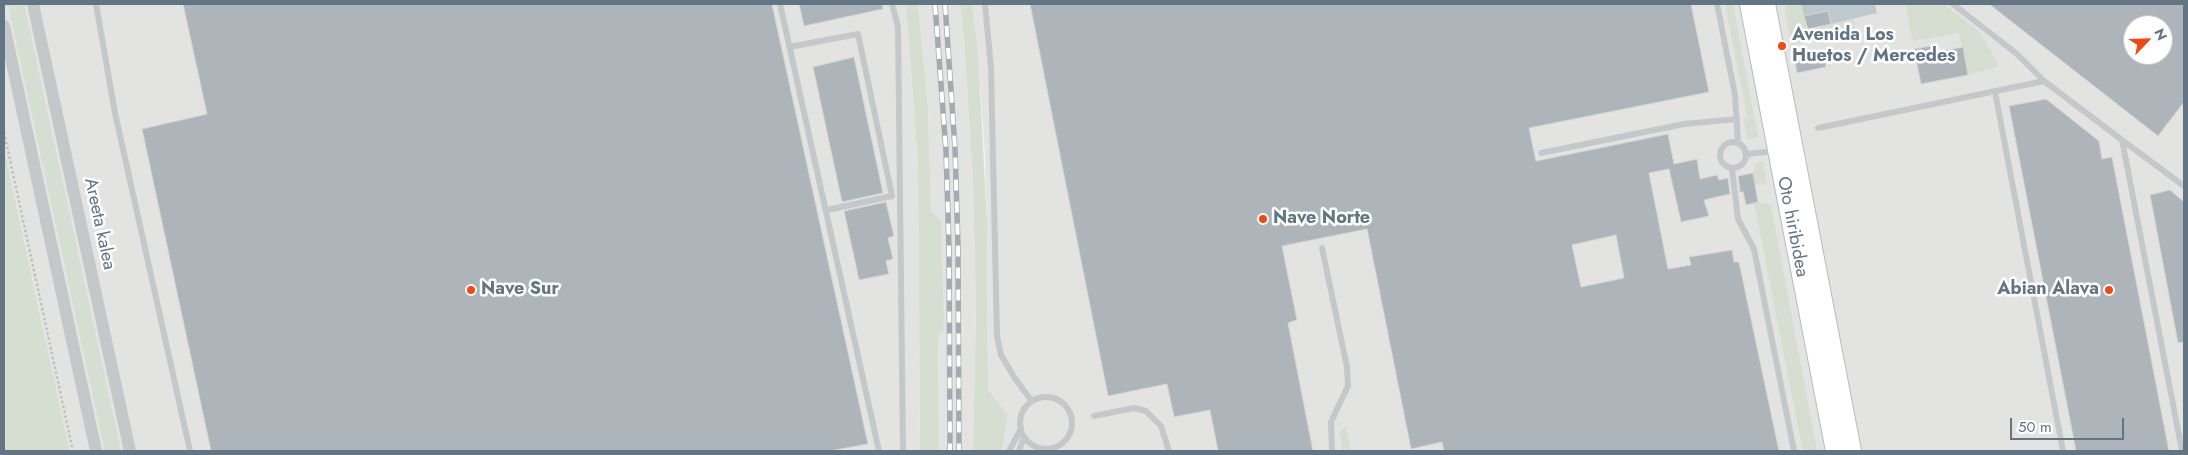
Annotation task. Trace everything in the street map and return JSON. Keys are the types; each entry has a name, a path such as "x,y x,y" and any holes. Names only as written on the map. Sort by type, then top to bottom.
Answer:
{"street":[{"name":"Areeta kalea","path":"33,4 130,451"},
{"name":"Oto hiribidea","path":"1749,4 1835,451"},
{"name":"Oto hiribidea","path":"1767,5 1852,451"},
{"path":"4,26 96,451"}],"lane":[{"path":"96,4 115,113 190,451"},
{"path":"780,4 879,451"},
{"path":"892,4 898,27 903,451"},
{"path":"985,4 992,68 997,336 1001,355 1016,380 1032,401"},
{"path":"1717,4 1735,95 1738,142"},
{"path":"1953,4 2017,54 2044,82 2184,186"},
{"path":"789,47 858,34 892,196 827,210"},
{"path":"1818,128 2044,82"},
{"path":"1995,92 2063,451"},
{"path":"1541,154 1684,124 1737,119"},
{"path":"2122,140 2182,451"},
{"path":"1731,142 1738,142 1744,147 1747,154 1745,162 1740,167 1732,169 1725,166 1720,160 1720,152 1724,145 1731,142"},
{"path":"1747,154 1777,151"},
{"path":"1732,169 1738,219 1754,249 1794,451"},
{"path":"1322,248 1347,367 1348,386 1331,422 1332,451"},
{"path":"1009,451 1021,429 1022,413 1032,401 1048,397 1056,399 1069,412 1072,420 1071,429 1067,437 1055,448 1043,450 1036,447 1024,436 1021,429"},
{"path":"1094,416 1134,408 1146,411 1161,426 1169,451"},
{"path":"1019,451 1024,436"}],"path":[{"path":"4,132 73,451"}],"shaded area":[{"name":"Nave Sur","path":"4,4 906,4 918,164 920,451 70,451 4,148"},
{"path":"8,4 24,4 121,451 105,451"},
{"path":"906,4 918,4 928,107 931,211 941,222 944,329 938,335 939,451 920,451 918,164"},
{"path":"918,4 960,4 973,183 976,311 973,451 939,451 938,335 944,328 931,212 928,107"},
{"path":"960,4 972,4 978,50 987,222 988,389 1008,415 1002,451 973,451 976,311 973,183"},
{"path":"972,4 2184,4 2184,451 1002,451 1008,415 988,389 985,156 978,50"},
{"path":"1725,4 1733,4 1758,137 1747,140 1744,119 1747,116"},
{"path":"1786,4 1806,4 1802,5 1808,29 1854,19 1856,30 1792,45 1785,12"},
{"path":"1875,4 1877,13 1831,24 1828,11 1804,16 1802,5"},
{"path":"1906,4 1944,4 1980,32 1998,63 1997,67 1968,75 1959,33 1914,41 1911,35"},
{"path":"4,148 41,319 70,451 4,451"},
{"path":"1763,161 1767,184 1755,185 1753,173 1757,163"},
{"path":"1754,203 1771,205 1817,451 1803,451"},
{"path":"1346,425 1351,451 1342,451 1340,432"}],"building":[{"name":"Nave Sur","path":"183,4 772,4 868,444 830,451 211,451 142,129 207,114"},
{"path":"799,4 882,4 883,9 804,26"},
{"name":"Nave Norte","path":"1030,4 1691,4 1709,92 1529,128 1536,161 1668,134 1674,164 1697,159 1700,179 1717,175 1719,180 1728,178 1730,194 1704,200 1709,216 1681,222 1669,169 1649,173 1668,269 1691,265 1689,257 1732,250 1734,262 1739,262 1779,451 1444,451 1442,442 1411,449 1367,229 1282,246 1297,320 1288,323 1313,451 1218,451 1210,410 1174,417 1167,384 1108,396","holes":["1616,235 1624,278 1581,287 1572,245"]},
{"path":"1989,4 2184,4 2184,102 2158,136"},
{"path":"1828,11 1831,24 1808,29 1804,16"},
{"path":"1931,46 1932,53 1963,47 1968,75 1921,84 1914,49"},
{"path":"1823,54 1826,67 1797,73 1795,61"},
{"path":"854,57 883,193 842,202 813,67"},
{"path":"2046,99 2099,141 2102,159 2112,157 2169,451 2076,451 2009,106"},
{"path":"1753,173 1758,202 1746,205 1743,192 1740,192 1738,176"},
{"path":"2170,190 2184,202 2184,342 2178,343 2150,195"},
{"path":"886,202 894,236 888,238 893,259 886,261 889,274 859,280 844,211"}],"railway":[{"path":"935,4 946,151 949,248 950,451"},
{"path":"945,4 955,148 958,246 959,451"}],"place":[{"name":"Avenida Los Huetos / Mercedes","path":"1782,46"},
{"name":"Nave Norte","path":"1263,219"},
{"name":"Nave Sur","path":"471,290"},
{"name":"Abian Alava","path":"2109,290"}]}
